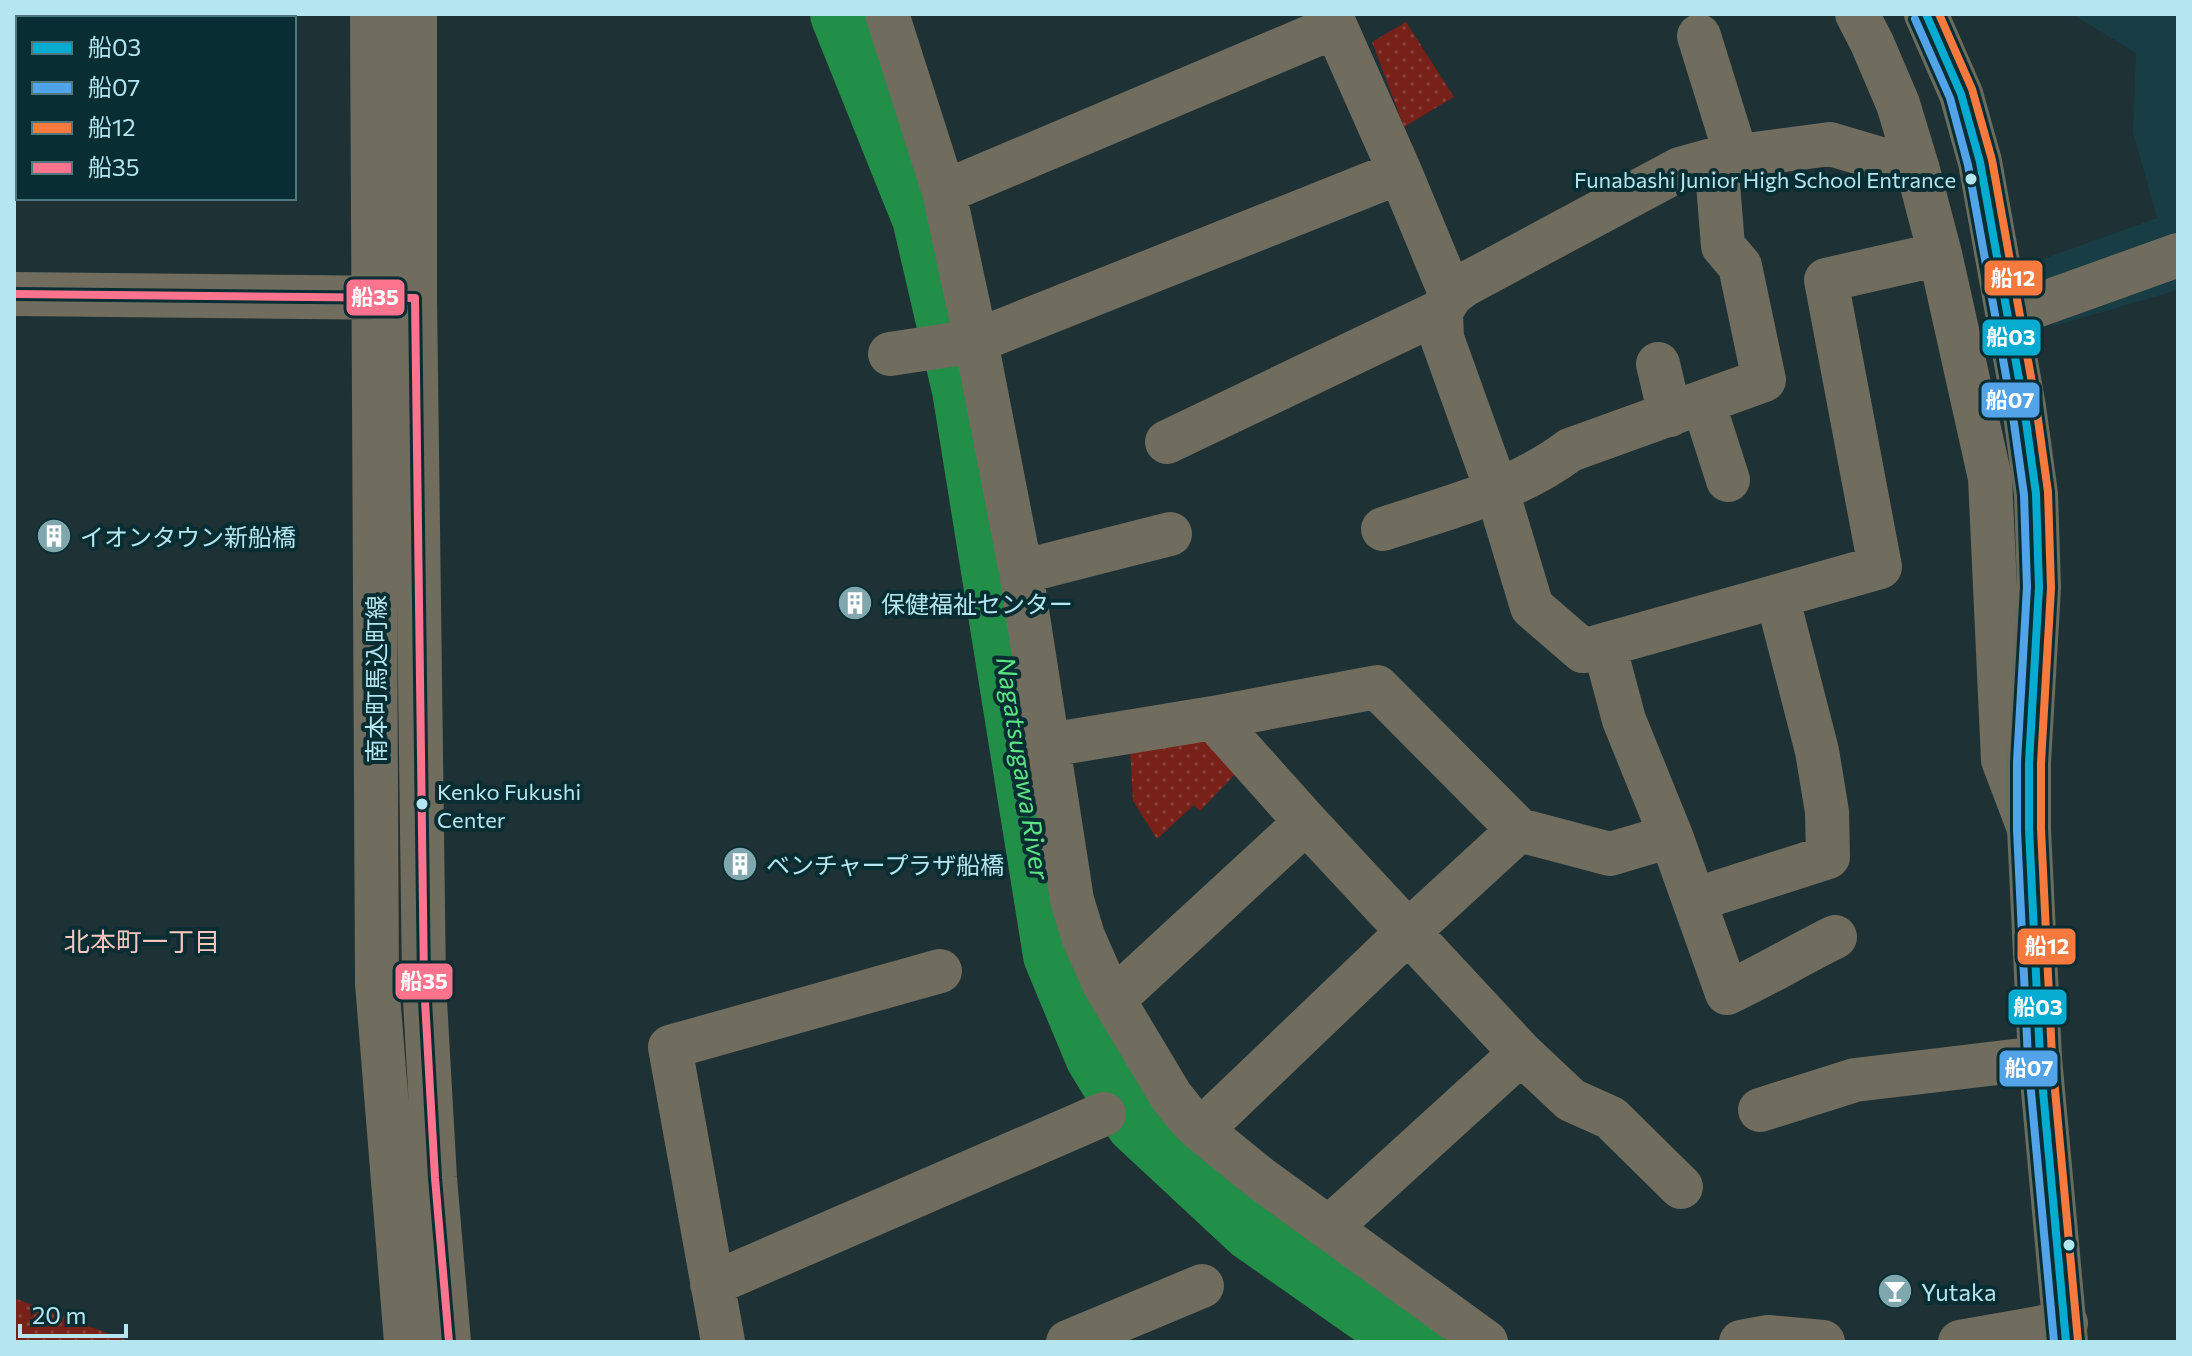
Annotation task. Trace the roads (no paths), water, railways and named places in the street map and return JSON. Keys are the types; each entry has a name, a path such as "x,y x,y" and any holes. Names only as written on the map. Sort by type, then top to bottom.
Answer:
{"main road":[{"path":"1926,14 1961,94 1980,162 2024,407 2036,494 2039,587 2029,763 2029,829 2040,1058 2066,1332"}],"street":[{"name":"南本町馬込町線","path":"372,14 394,298 435,1178 427,1340"},
{"name":"南本町馬込町線","path":"415,14 394,298 377,983 427,1340"},
{"path":"1857,14 1898,104 1918,170 1990,478 2003,760 2029,829"},
{"path":"889,15 944,192 1021,572 1072,900 1083,936 1113,1000 1171,1096 1201,1130 1260,1178 1486,1342"},
{"path":"944,192 1332,21 1400,172 1446,303 1442,338 1497,491 1532,607 1583,651 1880,567 1826,280 1940,254"},
{"path":"1383,529 1497,491 1551,465 1570,450 1764,380 1740,266 1723,246 1726,157 1699,36"},
{"path":"1167,442 1446,303 1464,285 1680,169 1726,157 1830,144 1918,170"},
{"path":"910,350 975,341 1400,172"},
{"path":"2008,316 2178,255"},
{"path":"14,294 394,298"},
{"path":"1658,364 1728,480"},
{"path":"1021,572 1170,534"},
{"path":"1694,900 1828,857 1827,812 1817,751 1777,596"},
{"path":"1604,645 1624,720 1671,836 1727,993 1835,937"},
{"path":"1049,745 1377,687 1519,830 1610,854 1671,836"},
{"path":"1213,718 1521,1053 1571,1100 1611,1118 1681,1187"},
{"path":"1113,1000 1306,822"},
{"path":"1201,1130 1519,830"},
{"path":"723,1342 670,1047 940,971"},
{"path":"377,983 424,983"},
{"path":"1330,1227 1521,1053"},
{"path":"1760,1110 1855,1080 1904,1092 2040,1058"},
{"path":"712,1284 1104,1114"},
{"path":"1068,1342 1202,1286"},
{"path":"1960,1342 2066,1332"},
{"path":"1741,1342 1768,1337 1823,1342"}],"waterway":[{"name":"Nagatsugawa River","path":"842,14 924,218 964,390 1055,955 1097,1056 1137,1122 1252,1229 1413,1342"}],"place":[{"name":"Funabashi Junior High School Entrance","path":"1971,179"},
{"name":"イオンタウン新船橋","path":"54,536"},
{"name":"保健福祉センター","path":"855,603"},
{"name":"Kenko Fukushi Center","path":"422,804"},
{"name":"ベンチャープラザ船橋","path":"740,864"},
{"name":"Yutaka","path":"1895,1291"}],"district":[{"name":"北本町一丁目","path":"142,940"}]}
